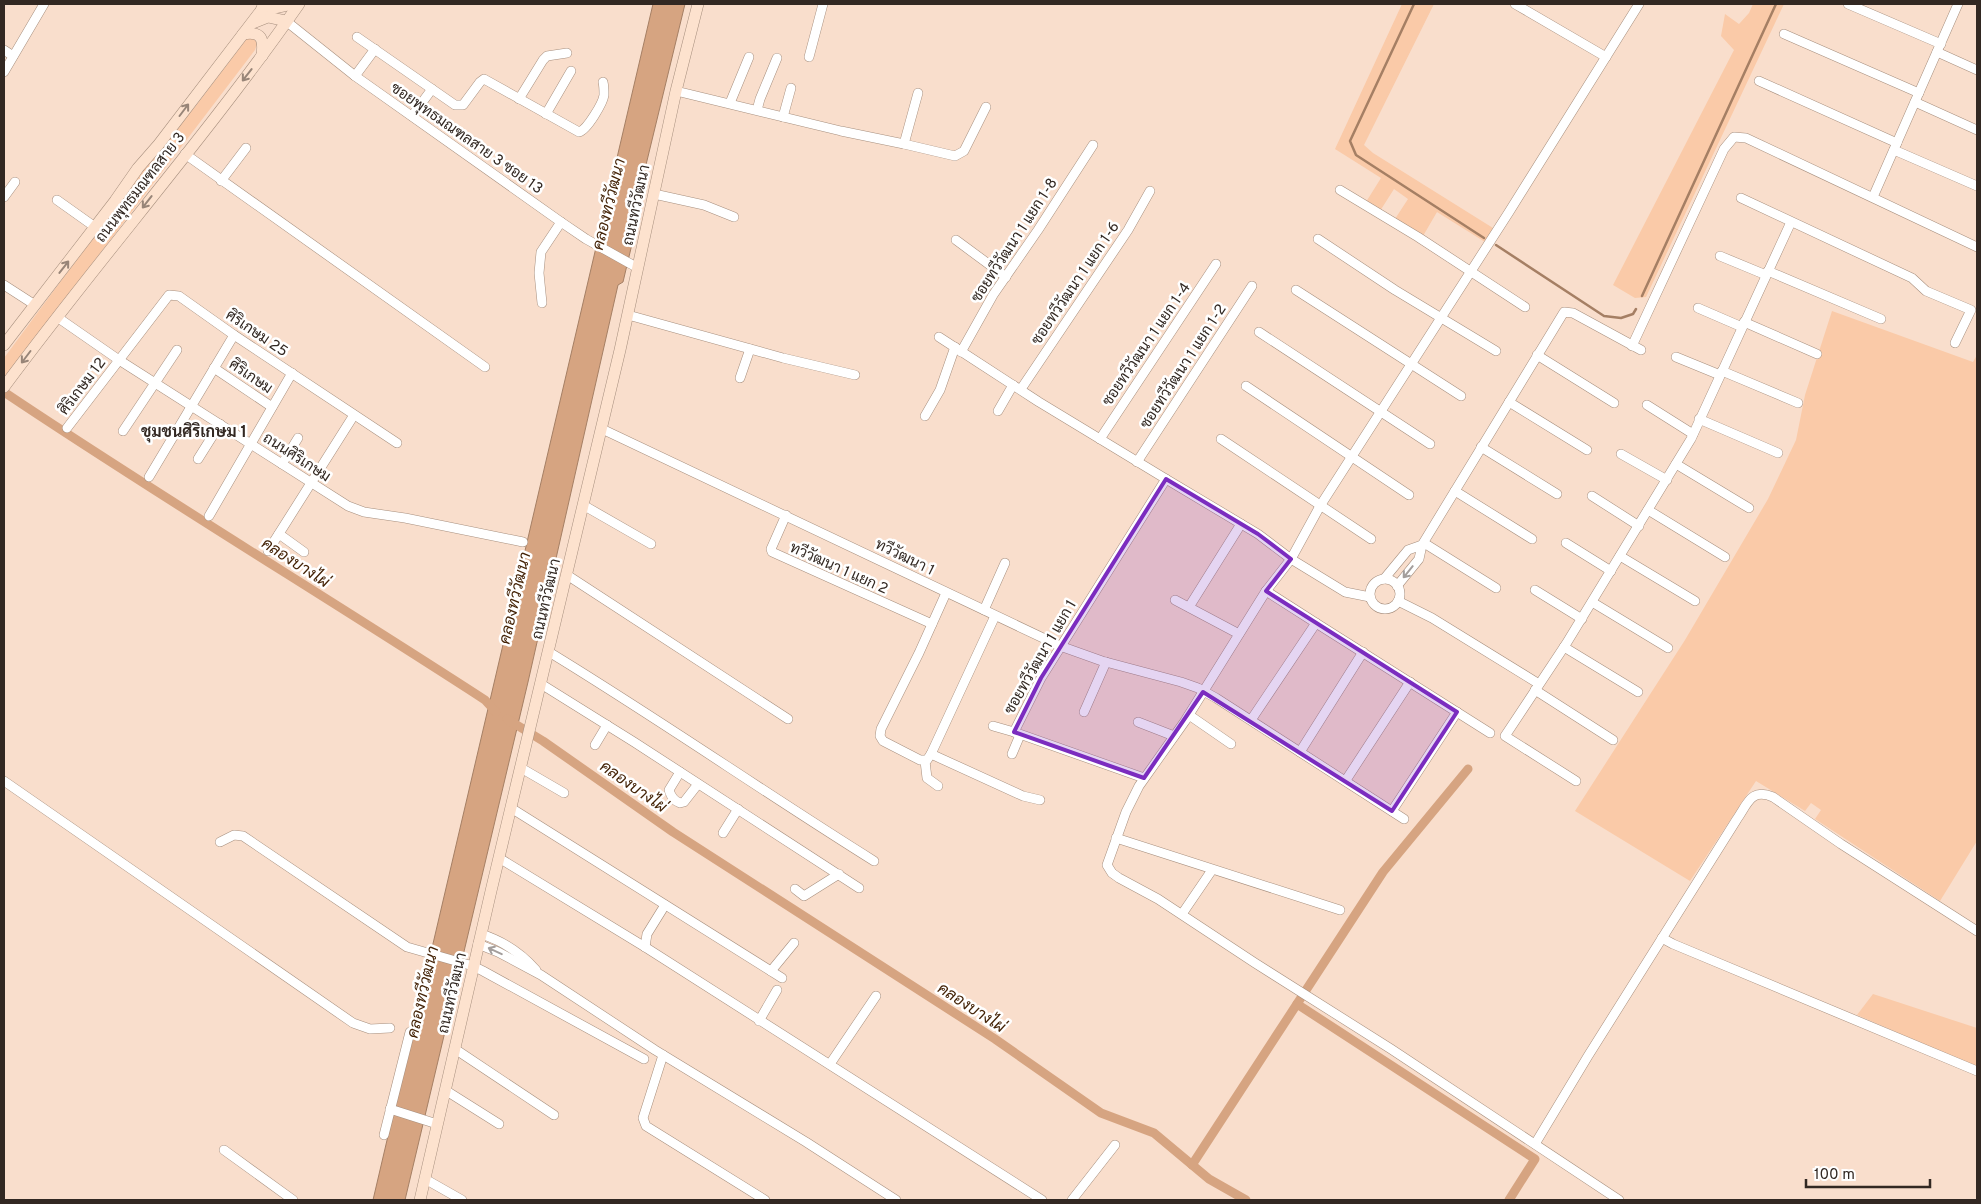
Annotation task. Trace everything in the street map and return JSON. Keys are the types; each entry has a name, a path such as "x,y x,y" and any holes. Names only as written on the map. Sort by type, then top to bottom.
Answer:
{"main road":[{"path":"262,5 275,8 293,4"},
{"name":"ถนนพุทธมณฑลสาย 3","path":"4,387 49,326 262,57 299,4"},
{"name":"ถนนทวีวัฒนา","path":"420,1200 425,1179 432,1122 445,1090 455,1048 602,428 676,91 698,4"},
{"name":"ถนนพุทธมณฑลสาย 3","path":"4,345 138,168 159,144 243,34 262,5"},
{"path":"250,24 268,17 286,21"},
{"path":"243,34 251,32 259,36 263,46 262,57"}],"street":[{"path":"4,72 44,4"},
{"path":"809,57 823,4"},
{"path":"1515,4 1606,57"},
{"path":"1619,1200 1407,1059 1255,963 1182,914 1112,873 1107,865 1126,812 1144,778 1189,715 1266,591 1291,559 1320,506 1442,318 1639,4"},
{"path":"1848,4 1939,48 1977,70"},
{"path":"1872,198 1958,4 1962,4"},
{"name":"ซอยพุทธมณฑลสาย 3 ซอย 13","path":"286,21 355,76 561,222 586,239 638,268"},
{"path":"1784,34 1917,98 1977,130"},
{"path":"357,37 459,106 463,105 484,79 574,130 583,131 602,101 604,95 603,82"},
{"path":"355,76 375,49"},
{"path":"4,50 13,56"},
{"path":"519,99 547,56 567,53"},
{"path":"730,103 749,57"},
{"path":"757,110 763,89 777,58"},
{"path":"546,114 571,71"},
{"path":"1759,81 1977,186"},
{"path":"783,117 791,88"},
{"path":"412,116 432,89"},
{"path":"676,91 955,156 962,154 986,107"},
{"path":"904,144 918,93"},
{"path":"1632,346 1724,149 1734,136 1746,138 1977,247"},
{"name":"ซอยทวีวัฒนา 1 แยก 1-8","path":"925,416 940,390 958,349 1093,145"},
{"path":"221,181 246,148"},
{"path":"185,154 485,368"},
{"path":"4,197 15,182"},
{"path":"1340,190 1525,307"},
{"name":"ซอยทวีวัฒนา 1 แยก 1-6","path":"998,411 1128,230 1150,191"},
{"path":"654,194 704,205 734,217"},
{"path":"1741,198 1912,278 1926,291 1971,310 1955,343"},
{"path":"57,200 95,227"},
{"path":"542,303 539,261 541,252 561,222"},
{"path":"1576,781 1505,736 1582,619 1693,434 1791,222"},
{"path":"1318,239 1496,351"},
{"path":"956,240 1006,277"},
{"path":"1720,256 1881,319"},
{"name":"ซอยทวีวัฒนา 1 แยก 1-4","path":"1100,439 1216,264"},
{"path":"4,285 35,305"},
{"name":"ซอยทวีวัฒนา 1 แยก 1-2","path":"1138,462 1252,286"},
{"path":"1296,290 1461,396"},
{"name":"ศิริเกษม 25","path":"120,360 169,295 179,296 234,335 397,443"},
{"path":"1698,308 1817,354"},
{"path":"1397,586 1419,559 1423,544 1564,312 1573,313 1641,350"},
{"path":"628,315 750,349 855,375"},
{"name":"ถนนศิริเกษม","path":"57,317 191,406 356,510 523,542"},
{"path":"1259,332 1430,444"},
{"path":"149,477 234,335"},
{"path":"939,336 1100,439 1258,534 1291,559 1345,592 1370,597"},
{"path":"740,378 750,349"},
{"path":"123,431 177,350"},
{"path":"1537,354 1614,403"},
{"path":"1676,356 1798,403"},
{"name":"ศิริเกษม 12","path":"67,428 120,360"},
{"name":"ศิริเกษม","path":"214,368 272,407"},
{"path":"209,516 292,373"},
{"path":"1246,386 1409,495"},
{"path":"1509,402 1587,450"},
{"path":"1647,405 1693,434"},
{"path":"268,551 354,415"},
{"path":"1699,419 1778,453"},
{"path":"198,459 220,424"},
{"name":"ทวีวัฒนา 1","path":"602,428 1060,646 1106,662 1198,688 1346,780 1404,819"},
{"path":"282,464 298,438"},
{"path":"1220,439 1371,539"},
{"path":"1481,447 1557,494"},
{"path":"1621,454 1667,480"},
{"path":"1676,464 1749,508"},
{"name":"ซอยทวีวัฒนา 1 แยก 1","path":"1144,778 1017,733 1028,701 1060,646 1166,479"},
{"path":"1455,491 1532,539"},
{"path":"1592,496 1639,526"},
{"path":"584,505 651,544"},
{"path":"1648,510 1725,557"},
{"name":"ทวีวัฒนา 1 แยก 2","path":"786,516 771,549 772,552 932,624"},
{"path":"1189,607 1241,524"},
{"path":"279,534 304,552"},
{"path":"1566,543 1611,571"},
{"path":"1384,579 1408,550 1423,544"},
{"path":"1423,544 1496,588"},
{"path":"1620,556 1695,601"},
{"path":"984,610 1005,563"},
{"path":"567,575 788,719"},
{"path":"1384,579 1393,581 1400,594 1398,601 1392,607 1382,609 1373,604 1370,597 1372,586 1379,580 1384,579"},
{"path":"1536,590 1582,619"},
{"path":"1266,591 1490,733"},
{"path":"946,592 919,653 881,729 880,736 883,741 891,746 920,760 928,758 1023,796 1040,800"},
{"path":"1175,600 1239,634"},
{"path":"1398,601 1432,618 1613,740"},
{"path":"1592,602 1668,648"},
{"path":"938,786 927,778 928,758 995,616"},
{"path":"1251,720 1316,623"},
{"path":"1564,647 1638,692"},
{"path":"549,652 619,695 673,732 874,861"},
{"path":"1300,752 1363,652"},
{"path":"1084,712 1106,662"},
{"path":"1346,780 1410,682"},
{"path":"541,684 859,888"},
{"path":"1392,811 1457,712"},
{"path":"1189,715 1232,744"},
{"path":"1138,722 1174,736"},
{"path":"595,745 607,725"},
{"path":"992,726 1017,733 1012,754"},
{"path":"520,768 564,793"},
{"path":"680,772 669,790 676,802 684,802 698,784"},
{"path":"4,781 353,1023 361,1028 390,1028"},
{"path":"1535,1144 1662,938 1756,794 1763,793 1773,797 1841,844 1977,931"},
{"path":"511,808 782,978"},
{"path":"723,833 738,809"},
{"path":"220,842 234,835 243,836 381,931 415,950 474,966 644,1059"},
{"path":"1116,838 1340,910"},
{"path":"499,858 645,947 1042,1200"},
{"path":"1182,914 1212,870"},
{"path":"795,888 804,896 839,874"},
{"path":"645,947 647,934 666,906"},
{"path":"1662,938 1977,1071"},
{"path":"480,939 508,945 541,975 663,1055 896,1200"},
{"path":"770,971 794,943"},
{"path":"759,1021 777,990"},
{"path":"830,1064 876,996"},
{"path":"384,1135 410,1032"},
{"path":"455,1048 554,1115"},
{"path":"663,1055 643,1118 646,1126 765,1200"},
{"path":"445,1090 499,1124"},
{"path":"391,1110 432,1122"},
{"path":"1072,1200 1115,1145"},
{"path":"224,1150 293,1200"},
{"path":"425,1179 462,1200"}],"highlighted area":[{"path":"1166,479 1258,534 1291,559 1266,591 1457,712 1392,811 1203,692 1144,778 1014,732 1041,678"}],"shaded area":[{"path":"1402,4 1434,4 1364,145 1373,153 1493,228 1485,242 1437,212 1423,236 1395,219 1408,199 1394,189 1380,211 1366,202 1381,178 1335,149"},
{"path":"1753,4 1784,4 1646,297 1635,298 1613,285 1734,50 1721,36 1725,14 1739,24 1749,13"},
{"path":"247,38 256,39 255,50 6,377 4,375 4,358 154,155 194,108"},
{"path":"1832,311 1973,362 1977,355 1977,841 1940,901 1815,819 1821,810 1811,803 1805,811 1756,781 1690,881 1575,811 1685,640 1768,499 1796,440 1805,395"},
{"path":"1873,994 1977,1028 1977,1067 1857,1015"}],"water":[{"name":"คลองทวีวัฒนา","path":"653,4 685,4 628,239 632,244 623,282 618,285 528,682 405,1200 373,1200"}],"waterway":[{"path":"1414,4 1350,141 1356,155 1484,238"},
{"path":"1642,296 1776,4"},
{"path":"1496,245 1604,316 1621,318 1633,314 1636,309"},
{"name":"คลองบางไผ่","path":"4,392 123,470 485,700 496,712"},
{"name":"คลองบางไผ่","path":"507,719 543,741 673,832 995,1039 1101,1113 1154,1133 1209,1179 1246,1200"},
{"path":"1192,1165 1383,872 1468,769"},
{"path":"1297,1004 1535,1159 1509,1200"}],"district":[{"name":"ชุมชนศิริเกษม 1","path":"194,431"}]}
